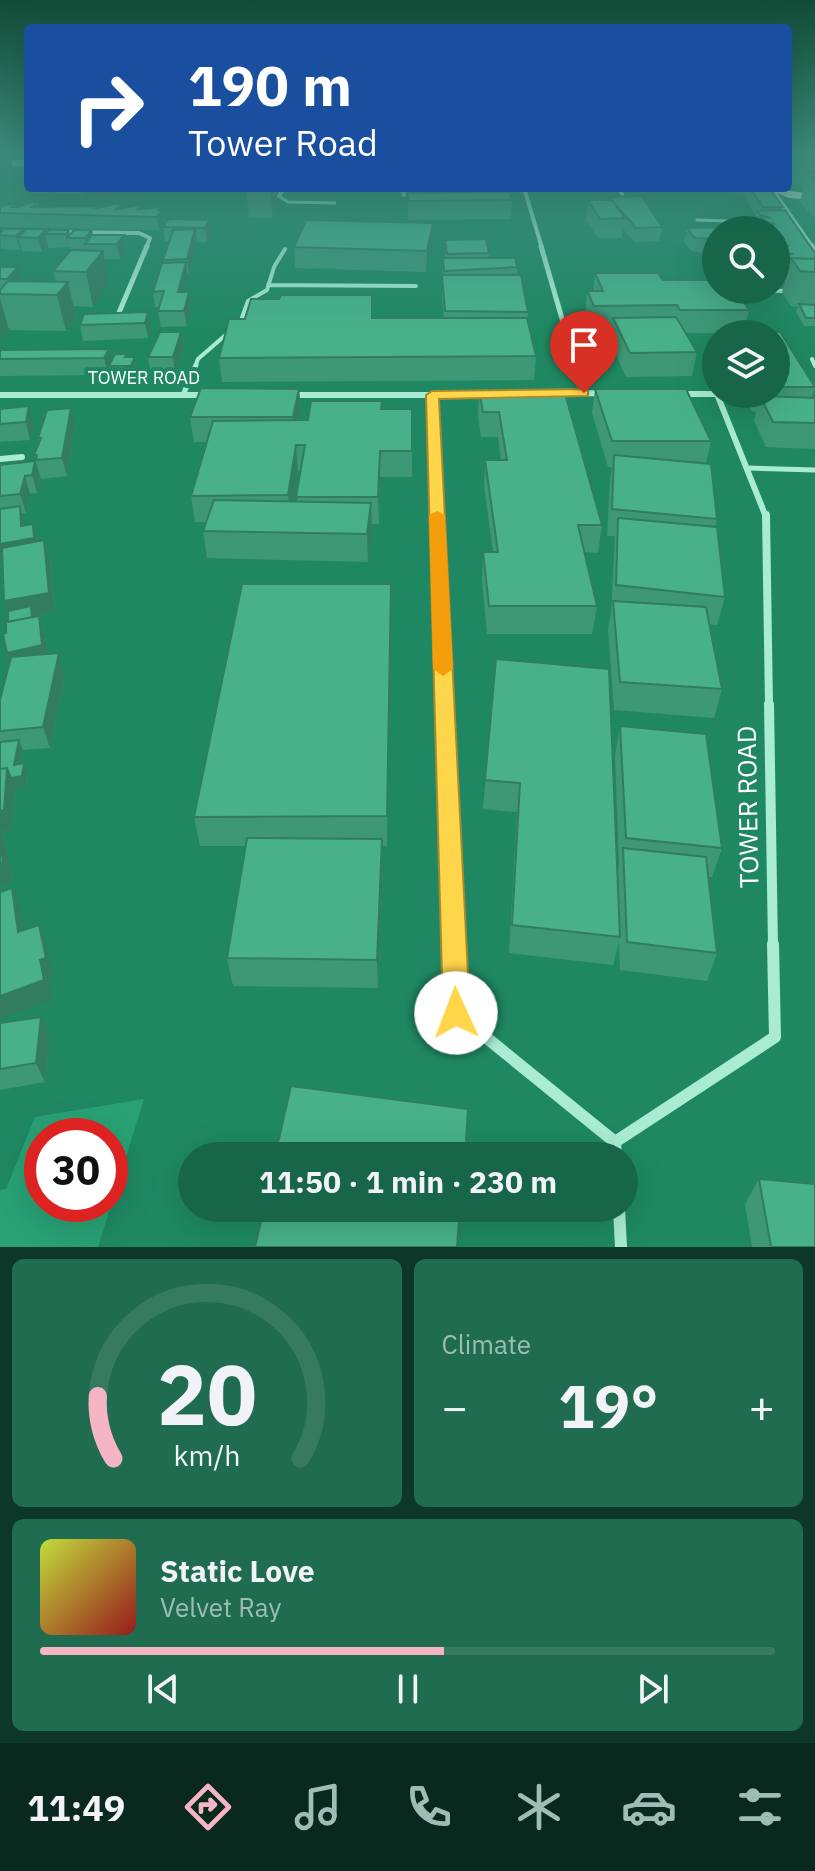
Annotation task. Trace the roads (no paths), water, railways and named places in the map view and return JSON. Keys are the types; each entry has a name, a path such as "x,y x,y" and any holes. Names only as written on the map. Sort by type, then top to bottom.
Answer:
{"street":[{"path":"531,211 584,393"},
{"path":"787,211 815,251"},
{"path":"46,232 139,233 150,238 118,315 103,317"},
{"path":"538,394 613,393"},
{"path":"277,395 493,394"},
{"name":"TOWER ROAD","path":"672,394 702,394"},
{"name":"TOWER ROAD","path":"0,395 215,395"},
{"name":"TOWER ROAD","path":"432,395 456,1013 607,1142"},
{"name":"TOWER ROAD","path":"625,1142 775,1037 766,511 722,408"},
{"path":"0,459 22,457"},
{"path":"620,1222 621,1247"}],"lane":[{"path":"697,220 702,220"},
{"path":"790,223 795,223"},
{"path":"183,395 198,359 240,324 248,301 267,290 274,267 285,249"},
{"path":"268,285 416,286"},
{"path":"790,291 800,291"},
{"path":"812,359 815,366"},
{"path":"748,468 815,470"}]}
